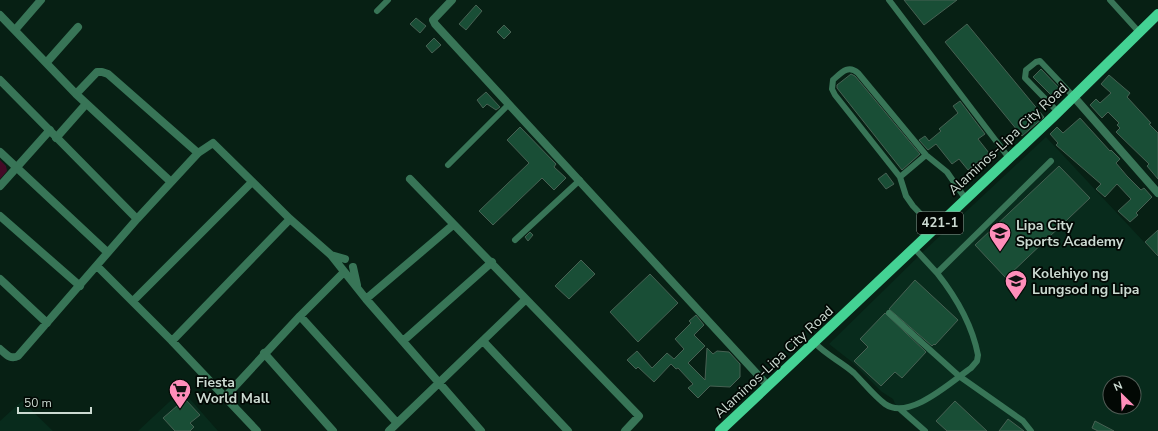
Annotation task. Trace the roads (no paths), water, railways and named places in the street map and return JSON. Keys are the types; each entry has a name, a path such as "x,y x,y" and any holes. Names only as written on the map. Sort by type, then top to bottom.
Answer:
{"main road":[{"name":"Alaminos-Lipa City Road","path":"720,431 815,343 965,198 1074,97 1158,14"}],"street":[{"path":"15,30 41,0"},
{"path":"452,0 433,20 435,24 768,386"},
{"path":"0,15 86,104 171,182"},
{"path":"47,62 78,27"},
{"path":"76,94 97,72 108,74 198,153"},
{"path":"0,80 136,219"},
{"path":"1074,97 1158,193"},
{"path":"56,138 86,104"},
{"path":"0,186 50,130"},
{"path":"0,349 10,357 14,358 18,356 80,286 136,219 198,153 213,143 290,219 331,255 343,273 357,285 366,299 481,431"},
{"path":"0,152 107,252"},
{"path":"410,179 492,262 525,300 639,416 625,431"},
{"path":"133,301 252,182"},
{"path":"0,216 80,286"},
{"path":"172,341 290,219"},
{"path":"366,299 454,225"},
{"path":"331,255 345,259"},
{"path":"403,341 492,262"},
{"path":"97,266 226,396 257,431"},
{"path":"352,267 357,285"},
{"path":"226,396 300,316 343,273"},
{"path":"0,279 47,323"},
{"path":"388,431 439,384 525,300"},
{"path":"300,316 397,423"},
{"path":"483,341 568,431"},
{"path":"264,354 333,431"},
{"path":"469,431 475,425"}],"lane":[{"path":"377,11 388,0"},
{"path":"889,0 1009,158"},
{"path":"1110,0 1139,32"},
{"path":"1058,112 1026,78 1026,70 1036,62 1040,61 1074,97"},
{"path":"934,228 913,206 906,196 900,177 835,95 832,89 833,80 845,69 855,70 926,155 948,172 965,198"},
{"path":"448,164 509,104"},
{"path":"900,177 926,155"},
{"path":"937,272 1051,161"},
{"path":"515,240 580,180"},
{"path":"900,409 908,408 927,399 975,364 978,358 978,351 964,314 953,293 937,272 914,248"},
{"path":"889,313 960,376 1023,421 1031,431"},
{"path":"815,343 853,372 885,404 900,409 925,431"}],"place":[{"name":"Lipa City Sports Academy","path":"1000,252"},
{"name":"Kolehiyo ng Lungsod ng Lipa","path":"1016,300"},
{"name":"Fiesta World Mall","path":"180,410"}]}
